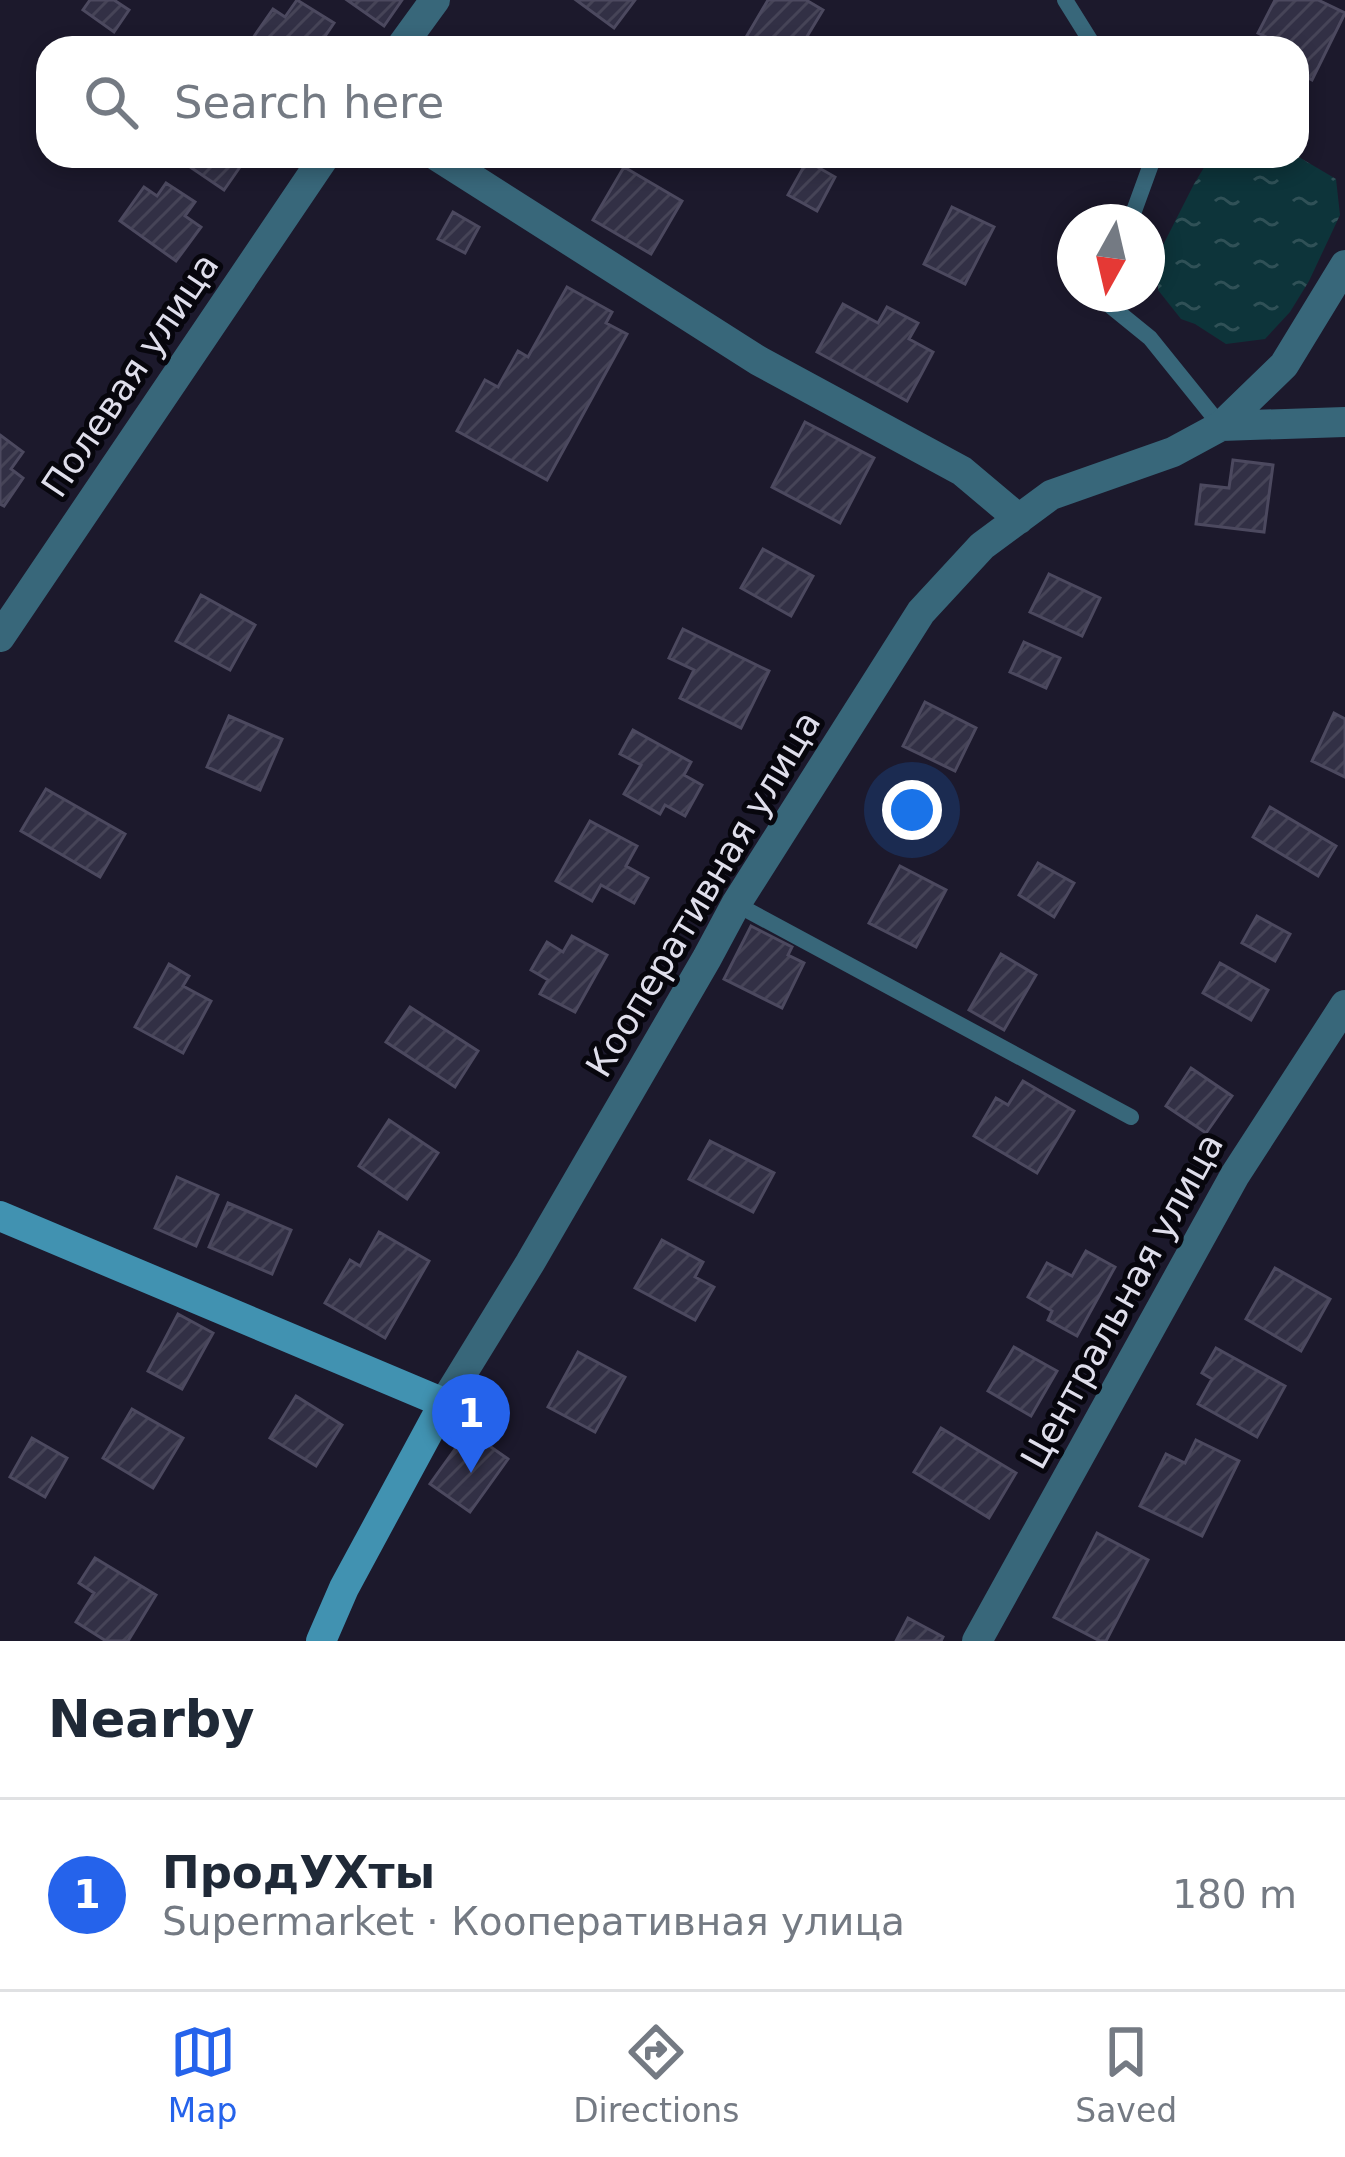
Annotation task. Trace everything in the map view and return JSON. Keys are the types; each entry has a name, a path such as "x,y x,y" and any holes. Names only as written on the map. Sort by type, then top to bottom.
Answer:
{"street":[{"path":"408,36 434,0"},
{"name":"Полевая улица","path":"0,637 317,168"},
{"path":"456,168 759,361 962,471 1019,519"},
{"path":"1220,427 1284,364 1345,265"},
{"name":"Кооперативная улица","path":"320,1641 444,1403 736,904 922,612 982,546 1052,496 1173,452 1220,427 1345,422"},
{"name":"Центральная улица","path":"977,1641 1235,1175 1345,1005"},
{"path":"0,1216 444,1403"}],"lane":[{"path":"1065,0 1088,36"},
{"path":"1137,204 1150,168"},
{"path":"1118,312 1150,338 1220,427"},
{"path":"736,904 1132,1117"}],"water":[{"path":"1309,163 1336,179 1340,215 1309,281 1265,339 1226,344 1181,319 1165,299 1165,241 1204,168 1309,168"}],"building":[{"path":"90,0 114,0 129,10 114,32 83,10"},
{"path":"297,0 334,23 325,36 254,36 273,9 285,17"},
{"path":"347,0 402,0 384,26"},
{"path":"576,0 635,0 614,28"},
{"path":"768,0 806,0 823,10 807,36 747,36"},
{"path":"1275,0 1318,0 1345,13 1312,80 1309,36 1258,33"},
{"path":"192,168 239,168 224,190"},
{"path":"623,168 682,201 651,254 593,220"},
{"path":"803,168 819,168 835,177 817,211 788,195"},
{"path":"166,183 195,202 185,216 201,227 176,261 120,221 144,187 157,196"},
{"path":"952,207 994,227 965,284 924,264"},
{"path":"453,212 479,227 465,253 438,239"},
{"path":"567,287 612,312 606,323 627,334 547,480 457,431 485,380 498,387 518,351 528,357"},
{"path":"843,304 878,323 887,307 918,323 909,339 933,352 907,401 817,352"},
{"path":"805,422 874,458 840,523 772,487"},
{"path":"0,435 23,452 11,469 23,478 4,506 0,504"},
{"path":"1233,460 1273,465 1264,532 1196,524 1201,485 1229,488"},
{"path":"763,549 813,576 791,616 741,588"},
{"path":"1049,574 1100,598 1082,636 1030,612"},
{"path":"201,595 255,625 230,670 176,641"},
{"path":"683,629 769,671 741,728 680,698 694,670 669,658"},
{"path":"1024,642 1060,658 1046,688 1010,672"},
{"path":"925,702 976,728 955,771 903,746"},
{"path":"1334,713 1345,719 1345,777 1312,761"},
{"path":"229,716 282,739 260,790 207,767"},
{"path":"633,730 691,762 684,775 702,785 685,816 665,805 660,814 624,794 641,765 620,754"},
{"path":"46,789 125,834 100,877 21,831"},
{"path":"1270,807 1336,846 1318,876 1253,837"},
{"path":"590,821 637,846 626,866 648,878 634,903 601,885 592,901 556,881"},
{"path":"1038,863 1074,883 1054,917 1019,895"},
{"path":"900,866 946,890 916,947 869,923"},
{"path":"1257,916 1290,934 1275,961 1242,943"},
{"path":"751,926 792,947 788,955 804,963 782,1008 724,979"},
{"path":"572,936 607,955 575,1012 540,994 548,980 531,970 547,942 563,952"},
{"path":"1001,954 1036,975 1004,1030 969,1010"},
{"path":"1220,963 1268,990 1251,1020 1203,993"},
{"path":"169,964 189,976 183,986 211,1001 183,1053 135,1027"},
{"path":"410,1007 478,1051 455,1087 386,1042"},
{"path":"1191,1068 1232,1096 1206,1133 1166,1106"},
{"path":"1023,1081 1074,1111 1037,1173 974,1136 996,1098 1008,1105"},
{"path":"389,1120 438,1153 407,1199 359,1166"},
{"path":"710,1141 774,1173 753,1212 689,1179"},
{"path":"177,1177 218,1195 196,1246 155,1228"},
{"path":"228,1203 291,1230 272,1274 209,1247"},
{"path":"379,1232 429,1261 385,1338 325,1303 350,1260 360,1266"},
{"path":"662,1240 703,1262 695,1277 714,1287 695,1320 635,1288"},
{"path":"1086,1251 1115,1267 1077,1336 1048,1320 1052,1311 1028,1297 1047,1263 1072,1276"},
{"path":"1275,1268 1330,1299 1301,1351 1246,1319"},
{"path":"178,1314 213,1333 182,1389 148,1371"},
{"path":"1014,1347 1057,1371 1031,1416 988,1391"},
{"path":"1216,1348 1285,1386 1257,1437 1198,1404 1212,1379 1202,1373"},
{"path":"578,1352 625,1377 595,1432 548,1407"},
{"path":"296,1396 342,1425 316,1466 270,1438"},
{"path":"132,1409 183,1438 153,1488 103,1458"},
{"path":"941,1428 1016,1473 989,1518 914,1472"},
{"path":"468,1431 508,1459 470,1512 430,1484"},
{"path":"32,1438 67,1458 45,1497 10,1477"},
{"path":"1196,1440 1239,1461 1202,1536 1140,1506 1166,1454 1185,1463"},
{"path":"1097,1533 1148,1560 1106,1641 1054,1617"},
{"path":"95,1558 156,1595 128,1641 106,1641 76,1622 94,1593 79,1583"},
{"path":"908,1618 943,1637 941,1641 896,1641"}],"place":[{"name":"ПродУХты","path":"471,1473"}]}
